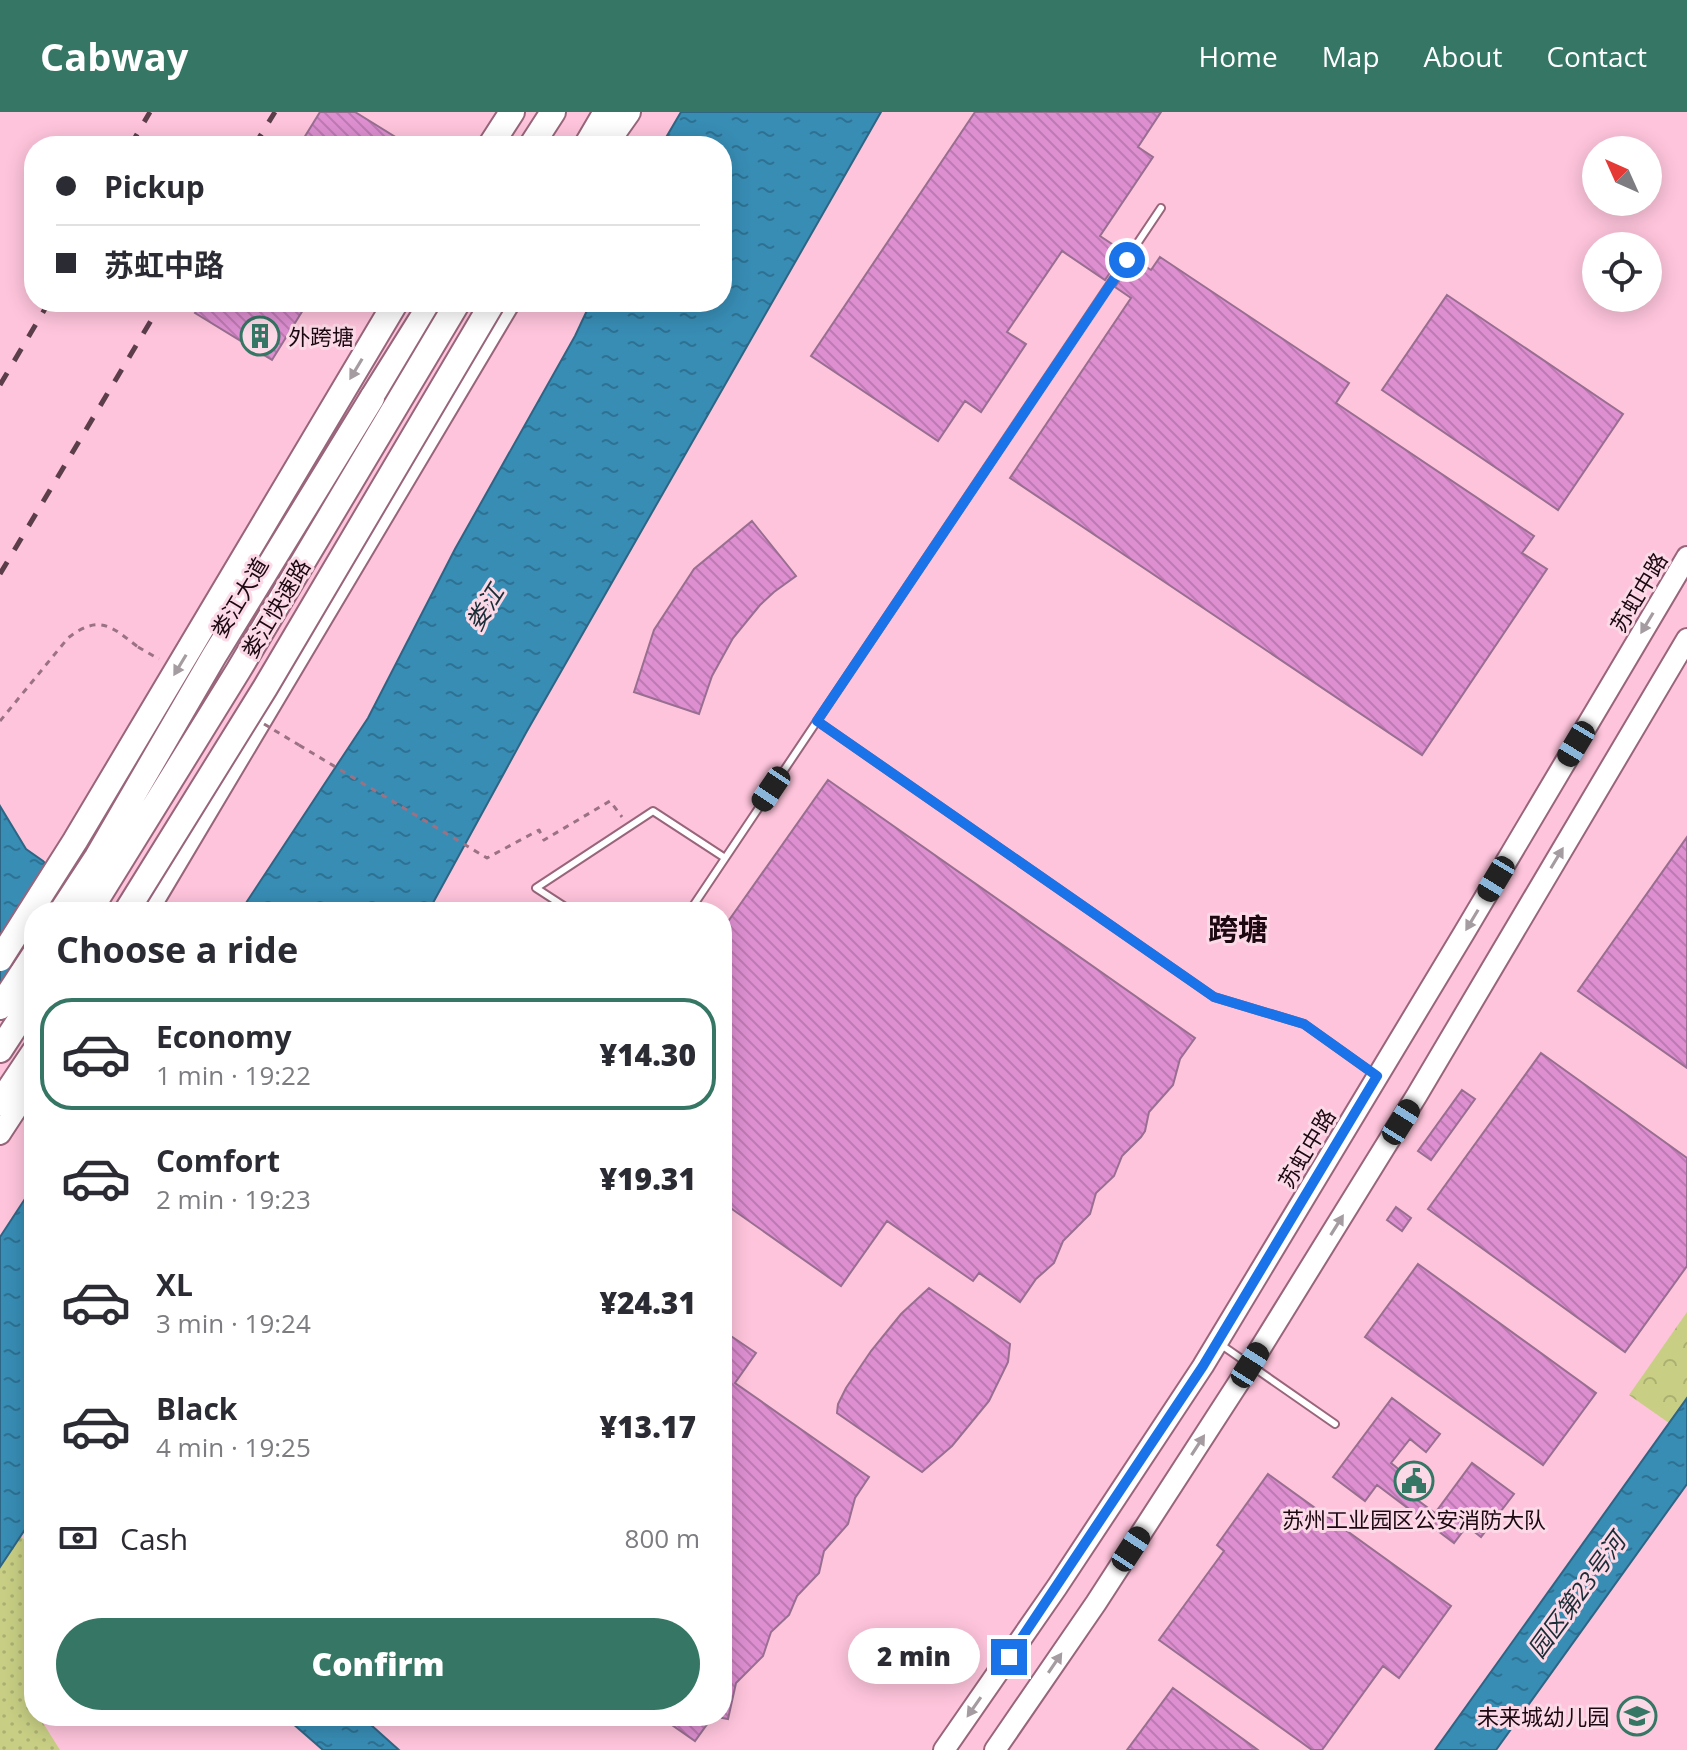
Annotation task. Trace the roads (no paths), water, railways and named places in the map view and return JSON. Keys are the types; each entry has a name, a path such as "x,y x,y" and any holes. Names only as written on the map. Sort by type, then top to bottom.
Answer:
{"highway":[{"path":"496,136 512,112"},
{"path":"538,136 553,112"},
{"path":"557,136 571,112"},
{"path":"592,136 606,112"},
{"path":"610,136 626,112"},
{"path":"36,902 390,312"},
{"path":"68,902 214,656 426,312"},
{"name":"娄江快速路","path":"88,902 238,671 452,312"},
{"name":"娄江快速路","path":"132,902 273,675 487,312"},
{"path":"0,959 24,921"},
{"path":"0,1050 24,982"},
{"path":"0,1103 24,1067"}],"main road":[{"name":"娄江大道","path":"88,902 435,312"},
{"path":"153,902 504,312"},
{"name":"苏虹中路","path":"944,1750 1057,1587 1218,1342 1687,557"},
{"path":"995,1750 1096,1603 1250,1365 1417,1095 1687,639"},
{"path":"0,1021 17,1001"},
{"path":"0,1134 24,1097"}],"lane":[{"path":"696,902 1161,208"},
{"path":"817,721 1214,997 1304,1024 1377,1076"},
{"path":"558,902 536,888 653,811 725,858"},
{"path":"1218,1342 1335,1424"}],"water":[{"name":"娄江","path":"681,112 881,112 527,731 433,902 247,902 368,718 455,549 586,312 732,312 732,136 667,136"},
{"path":"0,806 26,849 43,861 84,902 24,902 24,996 0,984"},
{"path":"24,1200 24,1531 0,1567 0,1237"},
{"name":"园区第23号河","path":"1687,1398 1687,1484 1496,1750 1435,1750"},
{"path":"295,1726 372,1726 399,1750 323,1750"}],"railway":[{"path":"136,136 150,112"},
{"path":"260,136 275,112"},
{"path":"0,385 43,312"},
{"path":"0,574 156,312"}],"place":[{"name":"外跨塘","path":"260,336"},
{"name":"苏州工业园区公安消防大队","path":"1414,1481"},
{"name":"未来城幼儿园","path":"1637,1716"}],"district":[{"name":"跨塘","path":"1238,928"}]}
